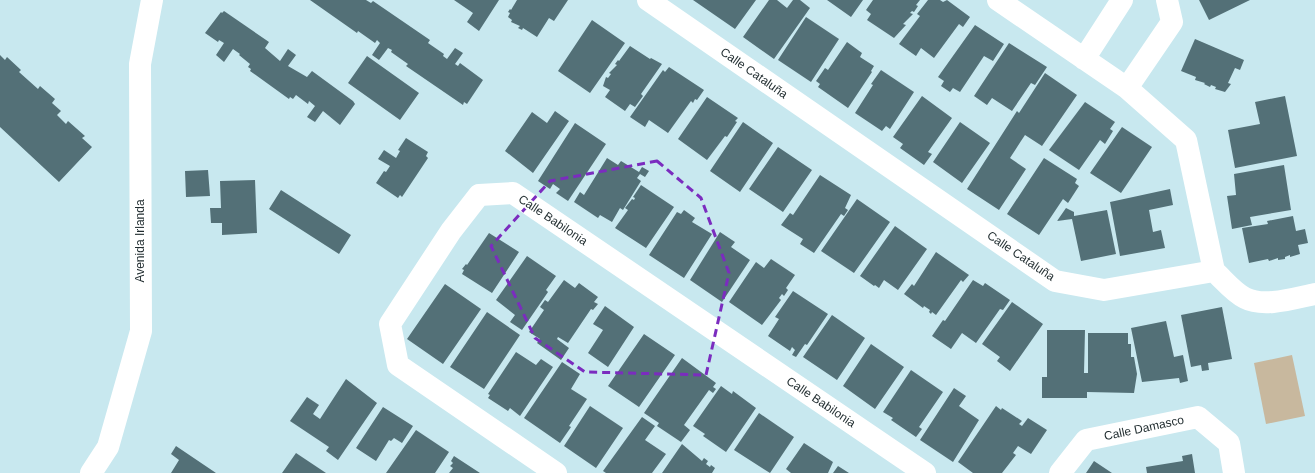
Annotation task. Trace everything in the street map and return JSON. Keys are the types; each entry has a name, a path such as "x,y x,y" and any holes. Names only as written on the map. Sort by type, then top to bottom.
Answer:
{"street":[{"name":"Avenida Irlanda","path":"91,473 108,447 141,331 140,64 152,0"},
{"name":"Calle Cataluña","path":"648,0 1055,280 1104,290 1214,271"},
{"path":"998,0 1127,88 1186,140 1214,271 1231,288 1246,299 1272,303 1315,294"},
{"path":"1084,59 1122,0"},
{"path":"1127,88 1172,22 1167,0"},
{"name":"Calle Babilonia","path":"556,473 398,365 390,324 451,231 479,195 513,193 925,473"},
{"name":"Calle Damasco","path":"1060,473 1086,440 1198,417 1228,443 1234,473"}],"highlighted area":[{"path":"657,161 701,198 729,273 706,375 585,372 535,338 491,246 550,181"}],"shaded area":[{"path":"1292,355 1305,416 1266,424 1254,363"}],"building":[{"path":"310,0 366,0 371,3 373,1 430,40 428,43 444,54 443,56 447,59 455,48 463,53 455,64 458,66 460,63 483,80 467,104 464,102 463,105 406,66 408,64 391,52 392,50 388,48 379,60 372,55 380,43 377,40 375,43 358,31 357,33"},
{"path":"454,0 499,0 479,31 467,22 473,13"},
{"path":"517,0 568,0 554,21 549,18 537,37 523,28 522,30 518,28 520,26 511,22 512,20 508,17 510,13 508,12"},
{"path":"693,0 756,0 735,29"},
{"path":"769,0 777,0 787,8 793,0 800,0 810,8 774,59 743,37"},
{"path":"827,0 863,0 851,17"},
{"path":"873,0 920,0 916,5 918,6 914,12 912,11 910,13 913,14 903,24 906,25 894,38 867,20 871,14 866,10"},
{"path":"928,0 940,0 943,2 947,0 970,17 963,27 959,24 934,58 921,48 916,56 899,44 920,16 917,14"},
{"path":"1199,0 1250,0 1209,20"},
{"path":"224,11 269,42 265,48 280,61 288,49 296,55 288,66 307,77 312,71 353,101 355,104 340,125 323,111 315,122 307,117 315,106 309,101 308,104 296,95 293,99 290,97 289,99 250,71 251,69 248,67 250,64 233,49 224,62 216,55 224,43 219,40 218,42 205,33 221,12 222,13"},
{"path":"806,17 839,39 811,82 778,60"},
{"path":"592,20 625,43 590,93 558,71"},
{"path":"975,25 1004,44 993,61 984,56 960,92 953,88 950,92 941,86 944,81 938,77"},
{"path":"1195,39 1244,60 1240,70 1235,68 1228,83 1231,84 1225,92 1215,89 1216,87 1211,85 1210,87 1204,84 1205,83 1195,80 1196,77 1181,71"},
{"path":"847,42 862,53 860,57 874,66 871,71 872,72 848,108 818,87 820,84 816,81 825,68 828,70"},
{"path":"1009,43 1047,67 1035,85 1031,83 1012,111 992,98 987,105 974,96"},
{"path":"630,46 650,59 651,58 662,64 641,94 643,96 635,107 630,104 625,111 605,97 610,90 603,86 606,77 608,78 611,74 609,73 617,65 615,64"},
{"path":"0,55 5,60 7,57 21,70 19,72 38,89 40,86 55,99 52,103 61,111 57,115 66,124 68,121 85,136 82,138 92,147 59,182 0,127"},
{"path":"367,56 419,93 400,120 348,83"},
{"path":"669,67 704,90 697,100 695,99 693,103 691,101 668,133 649,120 645,127 630,117 663,70 665,72"},
{"path":"881,70 914,92 890,129 886,126 882,131 855,113 873,85 871,84"},
{"path":"1045,73 1077,95 1042,146 1025,135 1010,158 1026,169 999,210 967,189 1017,111 1019,113"},
{"path":"922,96 952,118 928,152 932,154 924,165 900,148 903,144 893,137"},
{"path":"1285,96 1297,156 1235,168 1228,130 1260,124 1255,102"},
{"path":"707,97 738,118 727,137 725,136 707,160 678,139"},
{"path":"1085,102 1115,122 1110,129 1113,131 1105,144 1100,140 1079,170 1049,150"},
{"path":"555,111 569,121 533,173 505,151 532,112 547,123"},
{"path":"743,122 773,143 740,192 710,171"},
{"path":"960,122 990,143 962,183 933,162"},
{"path":"575,123 606,144 568,201 556,193 560,189 553,184 550,189 538,181"},
{"path":"1122,127 1152,147 1121,193 1090,173"},
{"path":"406,138 428,152 426,156 428,158 402,197 400,195 398,198 376,183 384,171 386,172 390,166 378,159 384,150 396,158 400,151 398,150"},
{"path":"778,147 812,170 783,212 749,189"},
{"path":"607,158 618,165 621,161 639,172 642,167 649,171 645,177 640,174 637,178 641,181 623,210 620,208 612,222 600,215 598,218 574,202 580,192 584,195"},
{"path":"1044,158 1077,179 1075,183 1079,186 1068,203 1063,199 1039,235 1007,214"},
{"path":"1284,165 1291,210 1250,217 1252,225 1232,229 1227,196 1236,195 1234,174"},
{"path":"208,170 210,196 186,197 185,171"},
{"path":"820,175 851,195 845,208 848,210 844,216 841,214 814,253 800,244 803,239 781,225 790,213 793,215"},
{"path":"255,180 257,233 222,235 222,223 211,223 210,208 221,208 220,181"},
{"path":"641,185 674,207 646,248 615,228 628,210 625,208 632,199 634,200 635,198 633,197"},
{"path":"1170,189 1173,205 1149,210 1153,232 1161,230 1165,248 1120,256 1110,202"},
{"path":"281,190 351,235 339,254 269,209"},
{"path":"857,199 890,222 854,273 821,251"},
{"path":"1066,208 1074,212 1074,216 1107,210 1116,254 1081,261 1072,219 1057,221"},
{"path":"684,210 695,218 692,222 712,234 684,278 649,255 677,212 681,214"},
{"path":"1293,216 1296,231 1305,229 1308,243 1298,245 1300,254 1290,257 1290,255 1285,257 1285,259 1278,260 1278,258 1269,261 1268,259 1249,263 1242,228 1268,224 1267,221"},
{"path":"895,226 927,249 898,290 884,280 879,288 860,276"},
{"path":"720,232 735,242 731,247 750,260 722,302 690,280"},
{"path":"489,233 519,252 492,293 462,274 464,270 462,269 466,264 467,265"},
{"path":"936,252 969,275 963,282 961,280 936,315 932,312 931,314 929,312 930,310 924,306 923,308 904,294 912,284 914,286"},
{"path":"527,256 556,276 546,290 548,292 522,330 510,322 515,315 496,300"},
{"path":"771,259 795,275 786,288 788,290 784,296 782,294 779,298 781,300 762,325 729,302 756,262 764,268"},
{"path":"564,280 575,288 579,283 598,297 594,302 598,304 593,310 591,309 568,343 558,337 557,339 569,348 561,360 537,343 540,339 529,332 544,310 540,307 545,300 548,302"},
{"path":"973,280 983,286 985,283 1010,300 1003,310 1000,309 976,343 962,333 951,349 932,336 943,320 945,321"},
{"path":"445,284 481,309 443,364 407,339"},
{"path":"793,291 828,314 807,345 805,344 796,357 792,355 795,350 792,347 790,351 768,336 779,319 775,317"},
{"path":"1012,302 1043,324 1010,371 997,361 1000,357 982,344"},
{"path":"605,306 634,327 608,367 588,353 603,330 593,324"},
{"path":"1222,307 1232,359 1208,363 1209,370 1202,371 1201,365 1191,367 1181,315"},
{"path":"487,312 520,335 484,389 450,367"},
{"path":"832,315 865,338 837,380 803,357"},
{"path":"1166,321 1174,357 1183,355 1188,381 1180,383 1179,378 1142,382 1131,328"},
{"path":"1047,330 1085,330 1084,373 1088,373 1088,333 1128,333 1128,344 1131,344 1131,357 1134,357 1137,374 1134,393 1087,392 1087,398 1042,398 1042,377 1047,377"},
{"path":"644,334 675,355 639,407 608,386"},
{"path":"871,344 904,367 875,409 843,386"},
{"path":"516,352 536,365 541,359 553,367 520,416 510,408 508,411 488,398 490,395 488,394"},
{"path":"682,358 716,383 713,387 716,389 713,393 709,390 684,425 690,430 681,442 657,426 659,423 644,413"},
{"path":"562,362 580,374 571,389 587,399 569,426 571,427 560,443 524,418"},
{"path":"911,370 943,392 919,427 922,429 916,437 891,420 893,418 883,412"},
{"path":"346,379 377,403 338,460 326,451 329,447 290,421 307,397 319,405 313,414 320,419"},
{"path":"721,386 732,394 733,391 756,408 726,452 703,436 705,434 693,426"},
{"path":"954,388 966,396 959,406 979,420 953,462 920,440"},
{"path":"590,406 623,428 596,468 564,446"},
{"path":"996,406 1001,410 1002,408 1022,421 1019,424 1022,426 1028,418 1047,430 1031,454 1018,446 1013,453 1016,455 1002,473 973,473 958,462"},
{"path":"383,407 413,426 402,443 394,438 391,441 389,440 376,461 356,448"},
{"path":"759,413 794,437 770,473 734,450"},
{"path":"642,417 655,426 645,440 666,454 652,473 606,473 603,471"},
{"path":"416,430 449,452 435,473 386,473"},
{"path":"804,443 833,462 828,473 791,473 786,469"},
{"path":"682,444 702,461 704,458 708,461 706,464 715,468 712,473 662,473"},
{"path":"176,446 216,473 171,473 179,460 171,454"},
{"path":"296,453 326,473 282,473"},
{"path":"1192,454 1195,473 1147,473 1146,467 1183,461 1182,456"},
{"path":"454,456 480,473 449,473 453,468 450,466 453,463 451,461"},
{"path":"1094,461 1112,473 1086,473"},
{"path":"838,466 849,473 833,473"}]}
